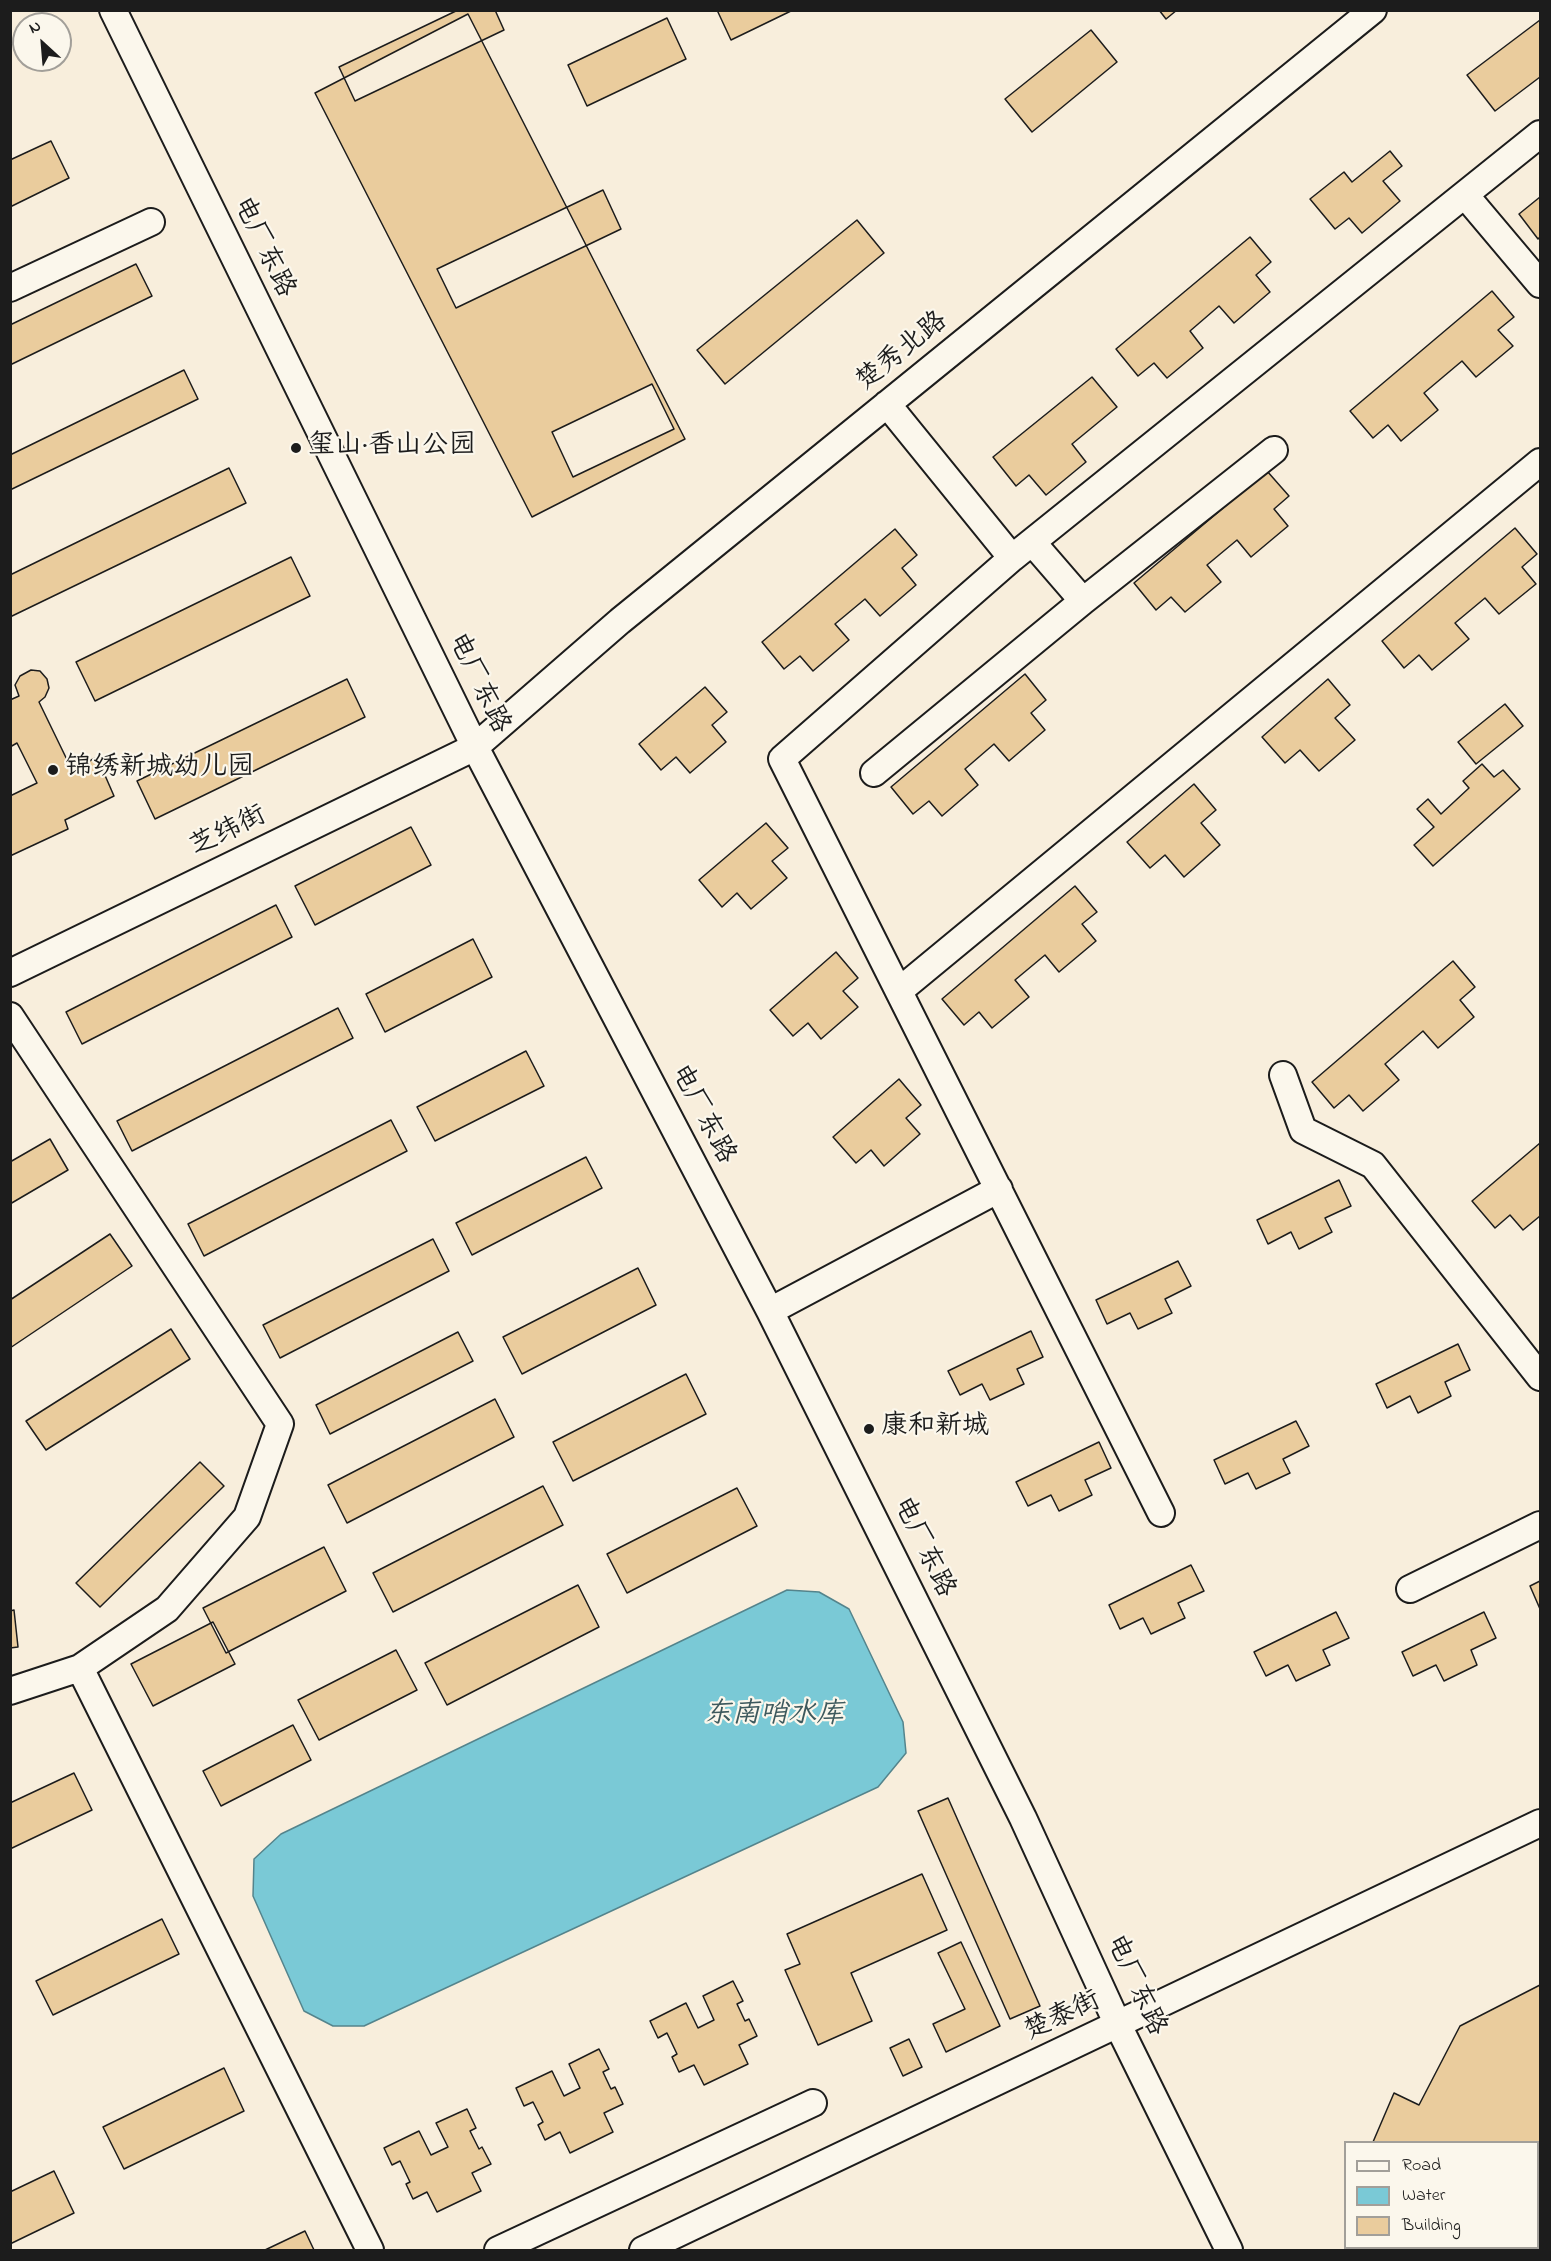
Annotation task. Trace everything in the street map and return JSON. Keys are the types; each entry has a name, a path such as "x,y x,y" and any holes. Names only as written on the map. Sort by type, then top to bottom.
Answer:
{"street":[{"name":"电厂东路","path":"112,10 475,747 770,1311 1023,1818 1118,2025 1229,2250"},
{"name":"楚秀北路","path":"475,747 620,621 1373,10"},
{"path":"1161,1512 782,759 1012,558 1540,134"},
{"path":"1465,195 1540,284"},
{"path":"10,288 151,222"},
{"path":"887,404 1012,558"},
{"path":"874,772 1083,601 1274,450"},
{"path":"899,991 1540,462"},
{"path":"1032,542 1083,601"},
{"name":"芝纬街","path":"10,973 475,747"},
{"path":"10,1016 280,1424 247,1517 167,1609 80,1668 10,1691"},
{"path":"1283,1075 1303,1130 1373,1165 1540,1377"},
{"path":"770,1311 999,1189"},
{"path":"1410,1588 1540,1525"},
{"path":"80,1668 370,2250"},
{"name":"楚泰街","path":"643,2250 1540,1823"},
{"path":"498,2250 813,2103"}],"water":[{"name":"东南哨水库","path":"787,1590 819,1592 849,1609 903,1722 906,1753 878,1787 364,2026 333,2026 304,2011 253,1896 254,1859 281,1834"}],"building":[{"path":"458,10 495,10 504,30 355,101 339,67"},
{"path":"717,10 793,10 731,40"},
{"path":"1159,10 1177,10 1166,19"},
{"path":"468,14 685,439 532,517 315,93"},
{"path":"667,18 686,59 587,106 568,65"},
{"path":"1540,20 1540,77 1495,111 1467,75"},
{"path":"1091,30 1117,62 1032,132 1005,99"},
{"path":"51,141 69,178 10,207 10,160"},
{"path":"1390,151 1402,166 1383,181 1400,201 1362,233 1349,218 1335,229 1310,199 1344,172 1352,182"},
{"path":"603,190 621,229 456,308 437,269"},
{"path":"1540,197 1540,237 1538,239 1519,214"},
{"path":"857,220 884,253 725,384 697,350"},
{"path":"1250,237 1271,262 1256,275 1270,292 1234,323 1219,306 1190,331 1203,348 1167,378 1154,363 1138,376 1116,349"},
{"path":"136,264 152,296 10,365 10,325"},
{"path":"1492,291 1514,317 1498,330 1513,346 1476,377 1462,361 1424,393 1438,410 1401,441 1388,425 1373,438 1350,411"},
{"path":"184,370 198,399 10,490 10,455"},
{"path":"1092,377 1117,407 1072,444 1086,462 1046,495 1029,475 1016,486 993,457"},
{"path":"652,384 674,429 573,477 552,432"},
{"path":"229,468 246,503 10,617 10,575"},
{"path":"1267,471 1289,496 1274,509 1288,526 1251,557 1237,540 1207,565 1221,582 1185,612 1171,597 1156,610 1134,583"},
{"path":"1515,528 1537,554 1522,567 1536,584 1499,614 1485,598 1455,623 1469,639 1432,670 1419,655 1404,668 1382,641"},
{"path":"895,529 917,555 902,568 916,585 880,616 865,599 835,624 849,640 813,671 800,656 784,669 762,642"},
{"path":"291,557 310,596 95,701 76,662"},
{"path":"31,670 40,671 47,679 49,688 45,697 39,702 72,770 97,757 114,796 65,820 68,829 10,856 10,796 37,783 17,743 10,747 10,700 19,696 15,685 20,676"},
{"path":"1025,674 1046,700 1031,713 1045,730 1009,761 994,744 965,769 978,785 942,816 929,801 913,814 891,787"},
{"path":"347,679 365,717 155,819 137,781"},
{"path":"1328,679 1350,705 1335,718 1355,740 1319,771 1300,750 1285,763 1262,737"},
{"path":"705,687 727,712 712,725 726,742 690,773 676,757 661,770 639,744"},
{"path":"1505,704 1523,726 1476,764 1458,742"},
{"path":"1482,764 1494,777 1503,770 1520,789 1433,866 1414,845 1434,827 1417,809 1428,799 1441,814 1469,788 1463,781"},
{"path":"1194,784 1216,810 1201,823 1220,845 1184,877 1165,855 1150,868 1127,842"},
{"path":"766,823 788,848 772,861 787,878 751,909 737,893 722,907 699,880"},
{"path":"411,827 431,865 315,925 295,886"},
{"path":"1075,886 1097,912 1082,924 1096,941 1059,972 1045,955 1015,980 1029,997 992,1028 979,1012 964,1025 942,999"},
{"path":"276,905 292,937 82,1044 66,1012"},
{"path":"473,939 492,977 385,1032 366,994"},
{"path":"836,952 858,978 843,991 858,1007 821,1039 808,1023 793,1036 770,1010"},
{"path":"1453,961 1475,987 1460,1000 1474,1017 1438,1048 1423,1031 1385,1064 1399,1080 1363,1111 1349,1095 1334,1108 1312,1082"},
{"path":"338,1008 353,1038 132,1151 117,1121"},
{"path":"526,1051 544,1086 435,1141 417,1107"},
{"path":"899,1079 921,1105 906,1118 920,1134 884,1166 871,1150 856,1163 833,1137"},
{"path":"391,1120 407,1151 204,1256 188,1224"},
{"path":"50,1139 68,1170 10,1204 10,1162"},
{"path":"1540,1143 1540,1216 1523,1230 1510,1215 1495,1228 1472,1201"},
{"path":"586,1157 602,1188 472,1255 456,1223"},
{"path":"1339,1180 1351,1206 1325,1218 1332,1232 1299,1249 1291,1232 1268,1244 1257,1220"},
{"path":"110,1234 132,1266 10,1348 10,1300"},
{"path":"433,1239 449,1271 280,1358 263,1325"},
{"path":"1178,1261 1191,1286 1165,1299 1172,1313 1138,1329 1130,1313 1107,1324 1096,1300"},
{"path":"638,1268 656,1305 522,1374 503,1337"},
{"path":"171,1329 190,1359 46,1450 26,1421"},
{"path":"1031,1331 1043,1357 1017,1369 1024,1384 990,1400 982,1384 960,1395 948,1371"},
{"path":"458,1332 473,1361 330,1434 316,1405"},
{"path":"1458,1344 1470,1370 1445,1382 1451,1396 1418,1413 1410,1396 1387,1408 1376,1384"},
{"path":"686,1374 706,1414 573,1481 553,1442"},
{"path":"495,1399 514,1437 347,1523 328,1485"},
{"path":"1296,1421 1309,1446 1283,1459 1290,1473 1256,1489 1248,1473 1225,1484 1214,1460"},
{"path":"1099,1442 1111,1468 1085,1480 1092,1495 1059,1511 1051,1495 1028,1506 1016,1482"},
{"path":"200,1462 224,1486 100,1607 76,1583"},
{"path":"543,1486 563,1525 393,1612 373,1573"},
{"path":"737,1488 757,1526 627,1593 607,1554"},
{"path":"324,1547 346,1591 226,1653 203,1608"},
{"path":"1191,1565 1204,1591 1178,1603 1185,1618 1151,1634 1143,1618 1120,1629 1109,1605"},
{"path":"1540,1581 1540,1609 1530,1586"},
{"path":"578,1585 599,1627 447,1705 425,1663"},
{"path":"14,1610 18,1647 10,1648 10,1611"},
{"path":"1336,1612 1349,1638 1323,1650 1330,1665 1296,1681 1288,1665 1266,1676 1254,1652"},
{"path":"1484,1612 1496,1638 1471,1650 1477,1665 1444,1681 1436,1665 1413,1676 1402,1652"},
{"path":"213,1622 235,1664 153,1706 131,1664"},
{"path":"396,1650 417,1690 319,1740 298,1700"},
{"path":"293,1725 311,1760 221,1806 203,1771"},
{"path":"74,1773 92,1810 10,1849 10,1803"},
{"path":"948,1798 1040,2006 1010,2019 918,1811"},
{"path":"922,1874 947,1930 851,1973 872,2021 818,2045 785,1970 800,1964 787,1934"},
{"path":"162,1919 179,1954 53,2015 36,1981"},
{"path":"961,1942 1000,2026 946,2052 933,2024 965,2009 938,1953"},
{"path":"733,1981 743,2001 737,2004 745,2021 749,2019 757,2036 739,2045 748,2064 704,2085 694,2065 679,2072 672,2057 677,2054 667,2033 658,2038 650,2021 686,2003 698,2028 714,2020 703,1996"},
{"path":"1540,1985 1540,2250 1381,2249 1539,2249 1539,2141 1373,2141 1394,2093 1419,2105 1460,2026"},
{"path":"909,2039 922,2067 903,2076 890,2048"},
{"path":"599,2049 609,2069 603,2072 611,2089 615,2087 623,2104 604,2113 613,2132 570,2153 560,2132 545,2140 538,2125 543,2122 533,2102 524,2106 516,2088 552,2071 564,2096 580,2088 569,2064"},
{"path":"224,2068 244,2111 124,2169 103,2127"},
{"path":"467,2109 476,2128 470,2131 479,2149 482,2147 491,2164 472,2173 481,2191 437,2212 427,2192 413,2199 406,2184 410,2182 400,2161 392,2165 384,2148 419,2131 431,2155 448,2147 436,2123"},
{"path":"54,2171 74,2213 10,2244 10,2192"},
{"path":"305,2231 314,2250 265,2250"}],"place":[{"name":"玺山·香山公园","path":"296,448"},
{"name":"锦绣新城幼儿园","path":"53,770"},
{"name":"康和新城","path":"869,1429"}]}
